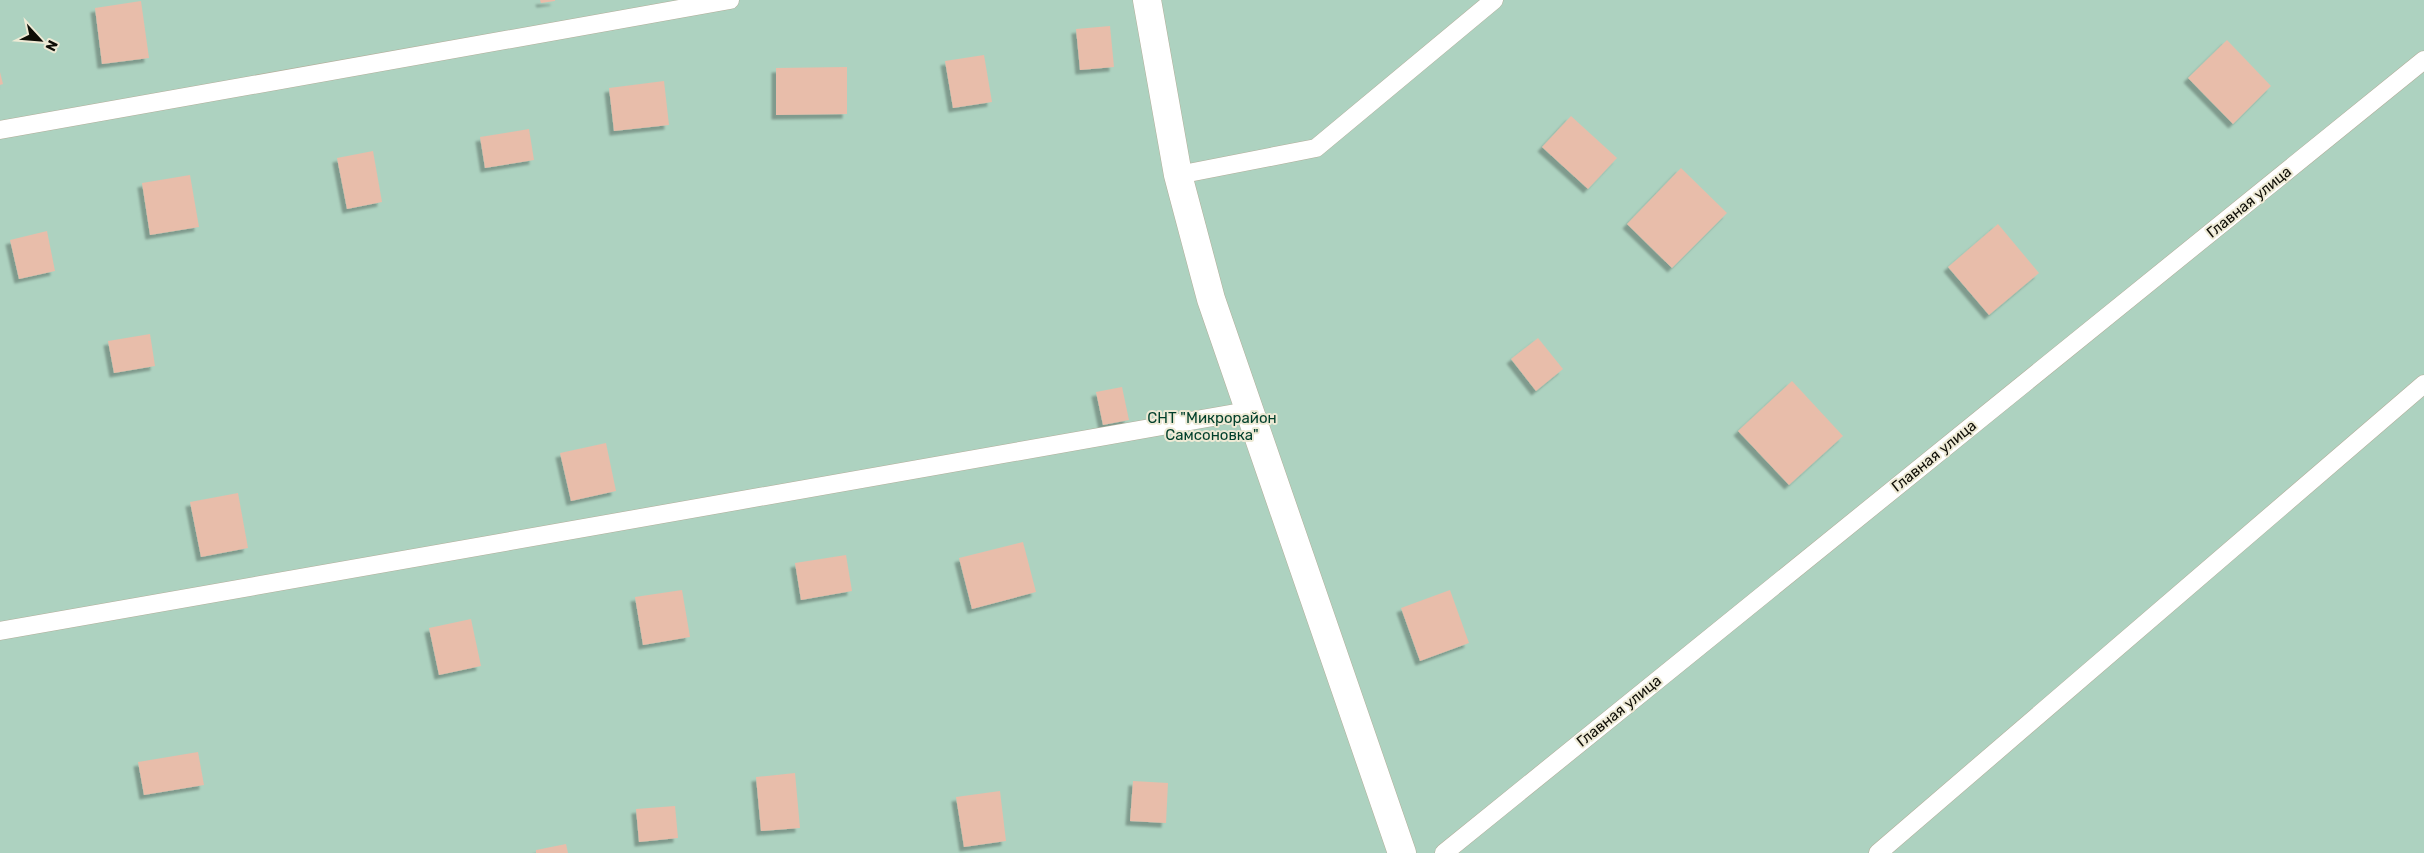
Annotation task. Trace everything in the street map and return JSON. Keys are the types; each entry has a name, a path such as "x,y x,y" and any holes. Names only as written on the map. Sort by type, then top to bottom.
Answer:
{"street":[{"path":"1146,0 1178,175 1211,299 1247,410 1402,853"}],"lane":[{"path":"0,130 730,0"},
{"path":"1178,175 1316,148 1494,0"},
{"name":"Главная улица","path":"1444,853 2424,60"},
{"path":"1878,853 2424,384"},
{"path":"0,630 1247,410"}],"green space":[{"name":"СНТ \"Микрорайон Самсоновка\"","path":"0,0 2424,0 2424,853 0,853"}],"building":[{"path":"540,0 555,0 555,1 541,3"},
{"path":"141,1 149,58 102,64 95,8"},
{"path":"1110,26 1114,67 1080,70 1076,29"},
{"path":"2227,40 2271,86 2233,124 2188,78"},
{"path":"984,55 992,102 953,108 945,61"},
{"path":"847,67 847,114 776,115 776,68"},
{"path":"0,72 3,84 0,85"},
{"path":"664,81 669,125 614,131 609,88"},
{"path":"1571,116 1617,158 1588,189 1542,147"},
{"path":"529,129 534,160 485,168 480,137"},
{"path":"373,151 382,202 347,209 337,158"},
{"path":"1681,168 1727,213 1672,268 1627,224"},
{"path":"190,175 199,227 150,235 142,183"},
{"path":"1998,224 2039,273 1989,315 1948,267"},
{"path":"47,231 55,271 19,279 10,240"},
{"path":"150,334 155,366 114,373 108,341"},
{"path":"1538,338 1563,369 1536,391 1511,359"},
{"path":"1792,381 1843,436 1789,485 1738,431"},
{"path":"1122,387 1129,420 1103,425 1096,392"},
{"path":"606,443 616,491 571,501 560,453"},
{"path":"238,493 248,548 201,557 190,502"},
{"path":"1023,542 1036,592 972,609 959,558"},
{"path":"846,555 852,591 801,600 795,563"},
{"path":"682,590 690,637 643,645 635,597"},
{"path":"1450,590 1469,643 1420,661 1401,608"},
{"path":"471,619 481,666 439,675 429,628"},
{"path":"198,752 204,785 144,795 138,762"},
{"path":"795,773 800,828 761,831 756,777"},
{"path":"1133,781 1168,783 1166,823 1130,821"},
{"path":"1000,791 1006,841 964,847 956,797"},
{"path":"675,806 678,838 639,842 636,809"},
{"path":"566,844 568,853 536,853 536,850"}]}
